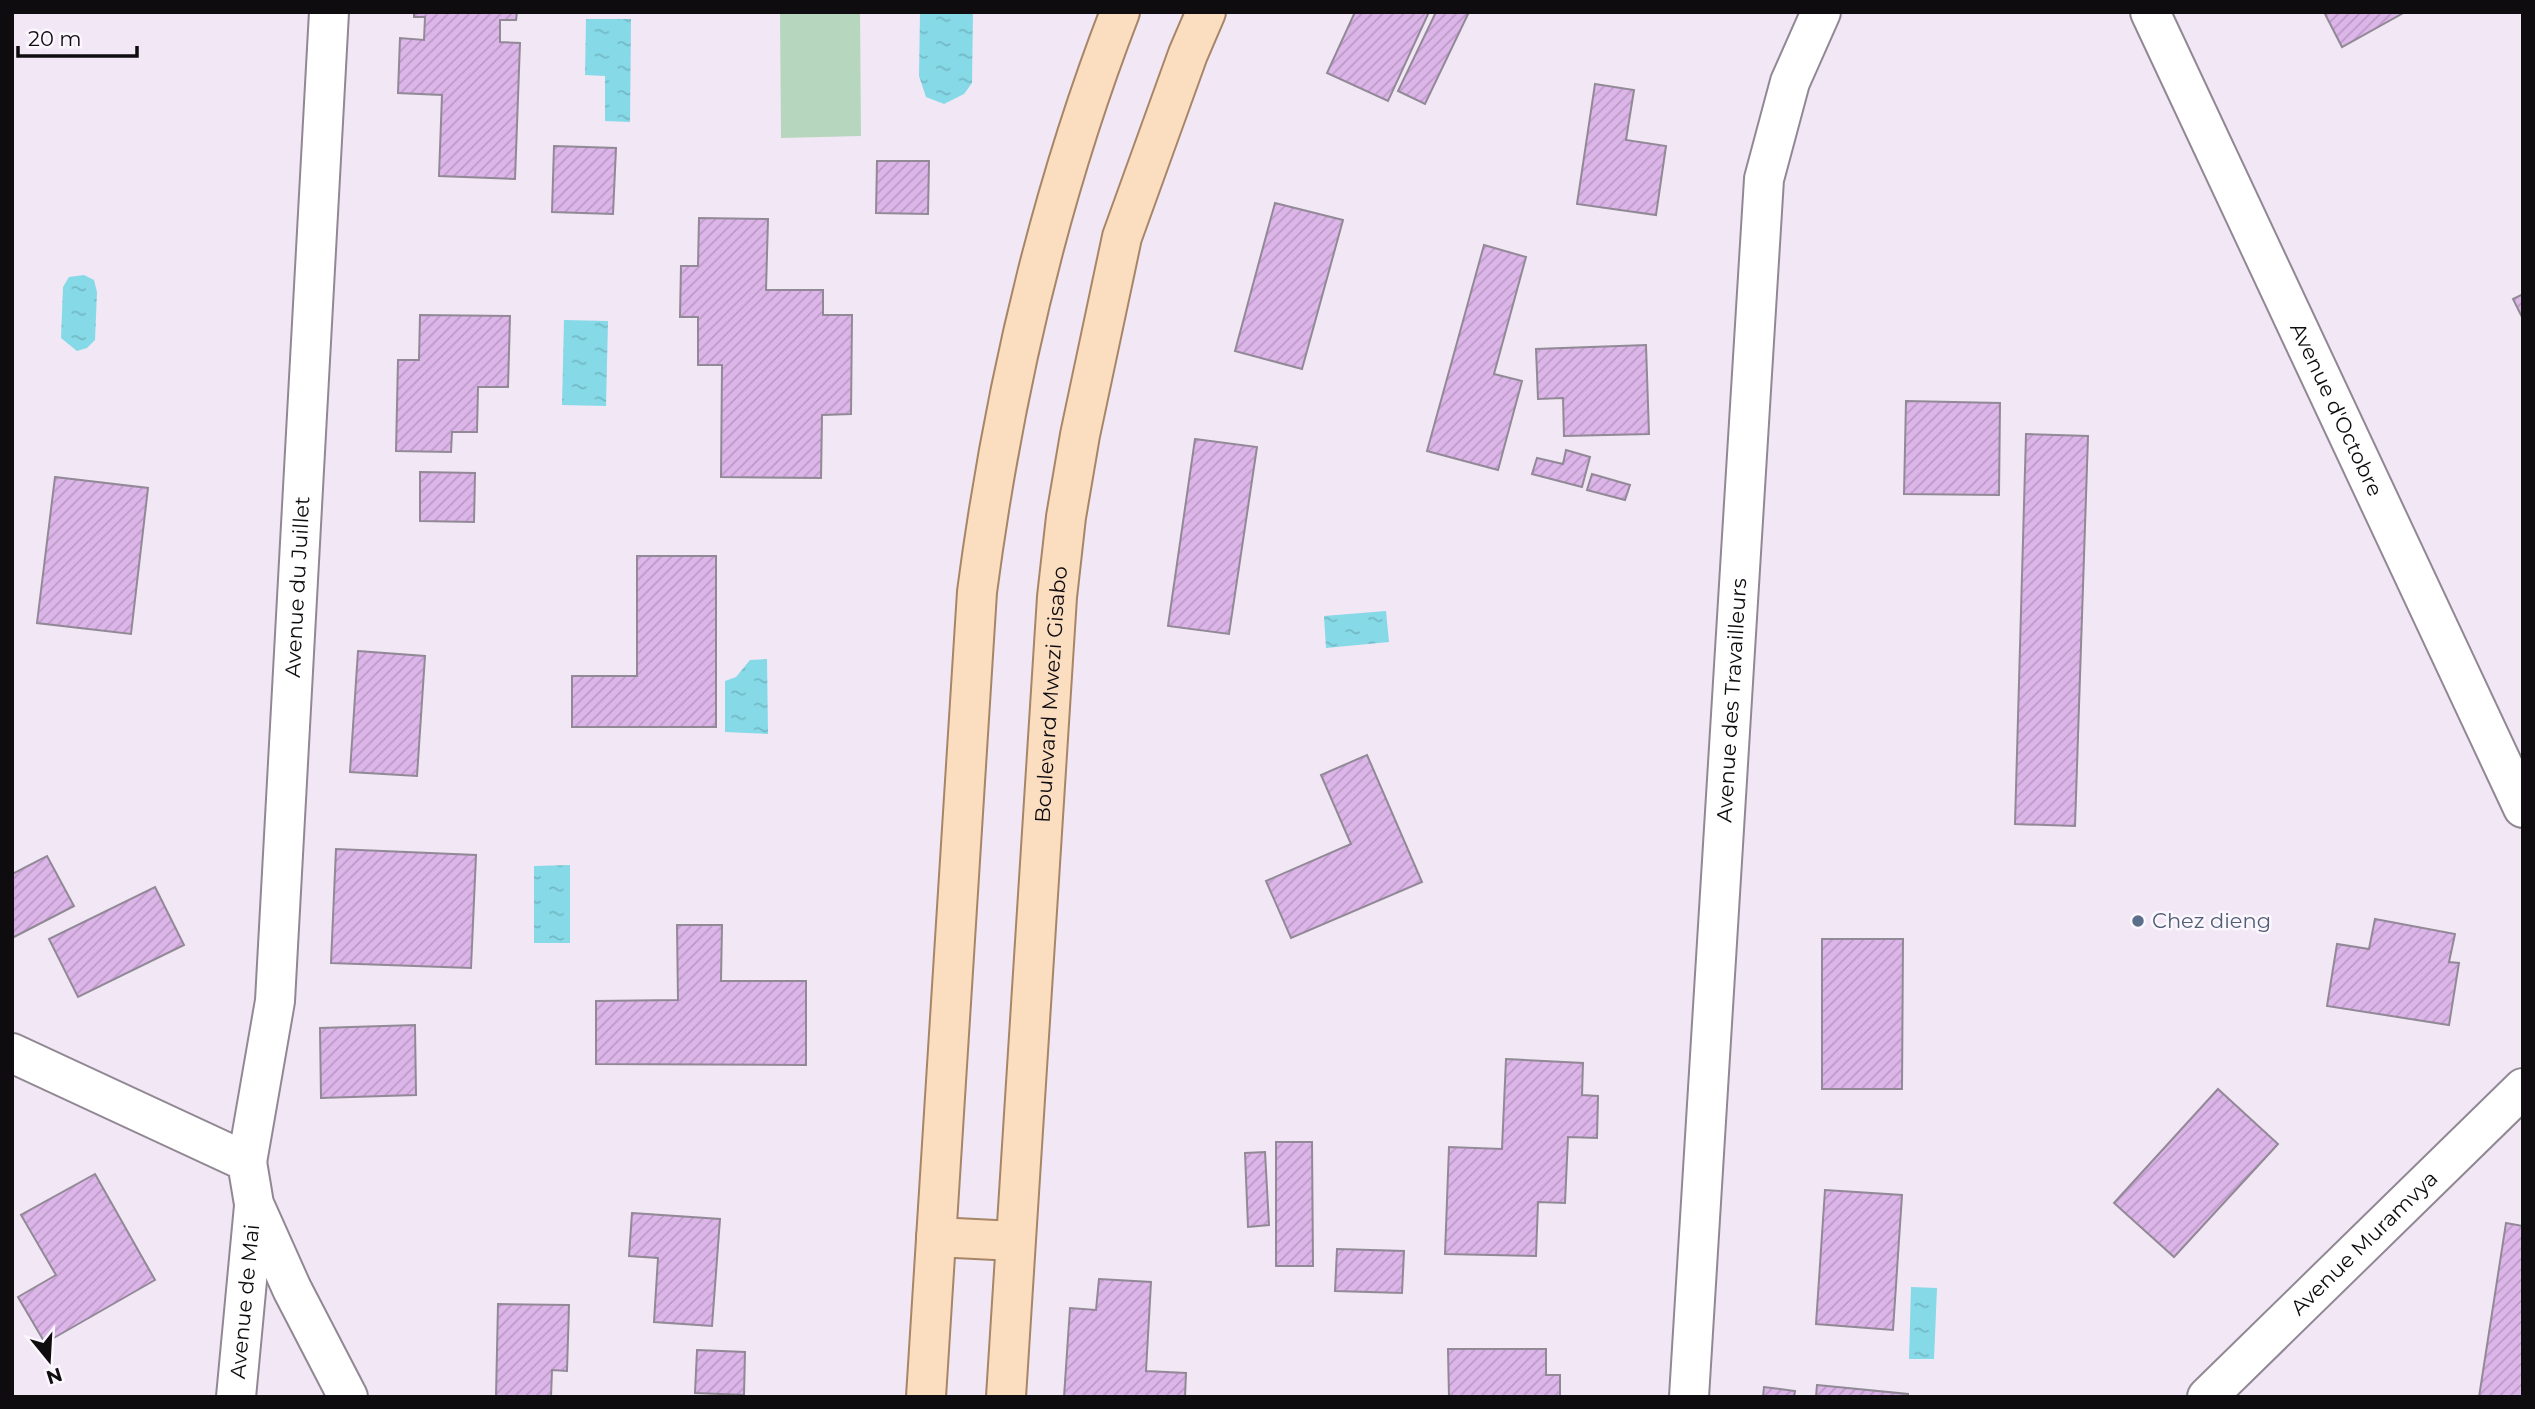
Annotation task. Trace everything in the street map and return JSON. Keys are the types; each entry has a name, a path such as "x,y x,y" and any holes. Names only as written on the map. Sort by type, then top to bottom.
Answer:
{"main road":[{"path":"926,1397 977,592 989,500 1008,398 1050,230 1086,100 1120,12"},
{"name":"Boulevard Mwezi Gisabo","path":"1006,1397 1057,597 1066,517 1122,237 1188,54 1206,12"},
{"path":"936,1237 1015,1241"}],"street":[{"name":"Avenue du Juillet","path":"254,1204 247,1161 275,1000 329,12"},
{"name":"Avenue des Travailleurs","path":"1689,1397 1764,180 1790,82 1821,12"},
{"name":"Avenue d'Octobre","path":"2150,12 2523,808"},
{"path":"12,1054 247,1161"},
{"name":"Avenue Muramvya","path":"2207,1397 2523,1088"},
{"path":"254,1204 292,1289 348,1397"},
{"name":"Avenue de Mai","path":"236,1397 254,1204"}],"green space":[{"path":"780,12 860,12 861,136 781,138"}],"water":[{"path":"920,12 973,12 972,83 964,94 944,104 926,97 919,76"},
{"path":"586,19 631,19 630,122 605,121 605,76 585,75"},
{"path":"84,275 94,280 97,292 95,340 87,348 77,351 61,338 63,287 69,277"},
{"path":"564,320 608,321 606,406 562,405"},
{"path":"1386,611 1389,642 1326,648 1324,616"},
{"path":"767,659 768,734 725,732 725,681 736,677 750,660"},
{"path":"570,865 570,943 534,943 534,866"},
{"path":"1911,1287 1937,1288 1934,1359 1909,1359"}],"building":[{"path":"414,12 517,12 516,20 500,20 500,42 520,43 515,179 439,176 442,95 398,93 400,38 424,40 425,17 414,17"},
{"path":"1355,12 1429,12 1388,101 1327,73"},
{"path":"1436,12 1469,12 1425,104 1398,91"},
{"path":"2324,12 2405,12 2342,47"},
{"path":"1595,84 1634,90 1626,140 1666,146 1656,215 1577,204"},
{"path":"554,146 616,148 613,214 552,212"},
{"path":"877,161 929,161 928,214 876,213"},
{"path":"1275,203 1343,220 1302,369 1235,351"},
{"path":"699,218 768,219 766,290 823,290 823,315 852,315 851,414 822,415 821,478 721,477 722,365 698,365 698,317 680,317 681,266 698,266"},
{"path":"1484,245 1526,257 1494,374 1522,381 1498,470 1427,451"},
{"path":"2523,294 2523,319 2513,299"},
{"path":"420,315 510,316 508,387 478,387 477,432 452,432 451,452 396,451 398,360 419,360"},
{"path":"1646,345 1649,434 1564,436 1563,398 1538,399 1536,349"},
{"path":"1906,401 2000,403 1999,495 1904,494"},
{"path":"2026,434 2088,436 2075,826 2015,824"},
{"path":"1195,439 1257,447 1229,634 1168,626"},
{"path":"1566,450 1590,457 1582,487 1532,474 1537,458 1563,464"},
{"path":"420,472 475,473 474,522 420,521"},
{"path":"1592,474 1630,485 1625,500 1587,490"},
{"path":"55,477 148,488 131,634 37,623"},
{"path":"637,556 716,556 716,727 572,727 572,676 637,676"},
{"path":"358,651 425,656 417,776 350,772"},
{"path":"1367,755 1422,882 1291,938 1266,881 1351,844 1321,775"},
{"path":"336,849 476,855 471,968 331,963"},
{"path":"47,856 74,906 12,938 12,874"},
{"path":"155,887 184,945 78,997 49,939"},
{"path":"2375,919 2455,934 2449,962 2459,963 2449,1025 2327,1006 2337,944 2369,949"},
{"path":"677,925 722,925 721,981 806,981 806,1065 596,1064 596,1001 678,1000"},
{"path":"1822,939 1903,939 1902,1089 1822,1089"},
{"path":"415,1025 416,1095 321,1098 320,1028"},
{"path":"1506,1059 1583,1063 1582,1095 1598,1096 1597,1138 1568,1137 1565,1203 1538,1202 1536,1256 1445,1254 1449,1147 1502,1149"},
{"path":"2218,1089 2278,1144 2174,1257 2114,1203"},
{"path":"1276,1142 1312,1142 1313,1266 1276,1266"},
{"path":"1265,1152 1269,1225 1248,1227 1245,1153"},
{"path":"95,1174 155,1280 45,1343 18,1297 56,1275 21,1215"},
{"path":"1825,1190 1902,1195 1893,1330 1816,1324"},
{"path":"632,1213 720,1219 712,1326 654,1322 658,1258 629,1256"},
{"path":"2506,1223 2523,1226 2523,1397 2479,1397"},
{"path":"1337,1249 1404,1251 1402,1293 1335,1291"},
{"path":"1099,1279 1151,1282 1146,1371 1186,1373 1185,1397 1064,1397 1070,1308 1096,1310"},
{"path":"498,1304 569,1305 567,1371 552,1370 551,1397 496,1397"},
{"path":"1448,1349 1546,1349 1546,1375 1560,1375 1560,1397 1449,1397"},
{"path":"697,1350 745,1352 744,1395 695,1393"},
{"path":"1817,1385 1908,1394 1908,1397 1816,1397"},
{"path":"1764,1387 1795,1391 1794,1397 1763,1397"}],"place":[{"name":"Chez dieng","path":"2138,921"}]}
